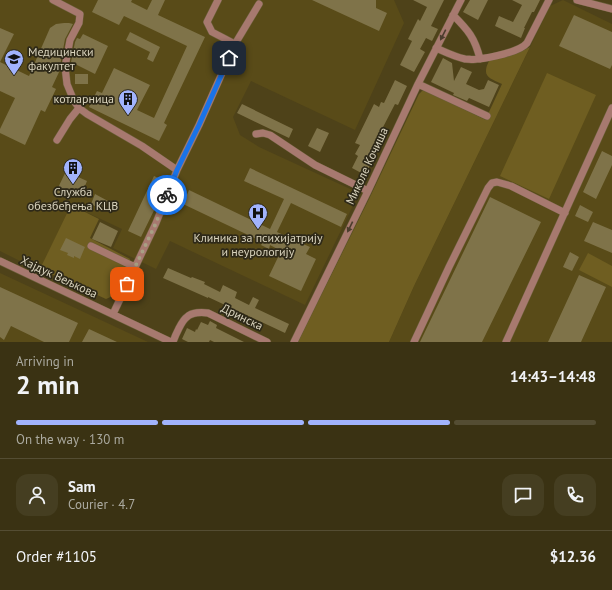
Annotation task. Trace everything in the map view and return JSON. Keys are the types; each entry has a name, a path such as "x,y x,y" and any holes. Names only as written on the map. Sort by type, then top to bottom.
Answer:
{"street":[{"path":"53,0 80,14 79,22 70,40 65,67 67,84 74,101 79,108 142,146 177,170"},
{"path":"218,0 207,22 212,32 236,44"},
{"name":"Миколе Кочиша","path":"294,342 368,191 418,84 461,0"},
{"path":"436,48 463,58 476,60 505,54 524,47 548,0"},
{"path":"580,1 612,9"},
{"path":"113,314 156,223 177,170 236,44 259,4"},
{"path":"453,15 471,34 477,46 480,59"},
{"path":"418,84 486,116"},
{"path":"56,140 79,108"},
{"path":"506,342 564,213 610,116 612,108"},
{"path":"256,134 264,133 270,135 315,165 368,191"},
{"path":"414,342 449,267 492,182 511,186 564,213"},
{"path":"91,246 135,267"},
{"name":"Хајдук Вељкова","path":"0,261 171,342 173,341"},
{"name":"Дринска","path":"173,341 185,318 190,315 203,312 208,313 267,342"}],"shaded area":[{"path":"0,0 394,0 404,23 355,130 251,81 233,117 240,135 259,147 359,193 305,305 170,241 156,269 113,248 122,229 71,205 40,271 0,251"},
{"path":"563,0 612,24 612,342 389,342 414,286 550,6"},
{"path":"530,47 414,286 389,342 298,342 419,94 422,91 426,91 486,120 502,84 486,74 489,61 518,53"},
{"path":"547,73 596,95 549,199 500,176"},
{"path":"71,205 99,219 90,238 130,259 115,295 106,299 40,269"},
{"path":"588,253 612,266 612,287 579,270"},
{"path":"0,273 148,342 0,342"}],"building":[{"path":"98,0 132,0 131,2 147,10 152,0 165,0 158,15 205,37 164,123 167,125 159,141 89,107 97,91 102,93 114,68 150,85 137,110 154,118 187,46 124,16 119,25 92,12"},
{"path":"312,0 376,0 376,8 387,13 379,31"},
{"path":"413,0 444,0 431,26 438,29 432,41 426,38 420,49 425,52 414,72 400,65 412,41 408,39 418,19 420,21 427,7"},
{"path":"470,0 488,0 478,20 463,12"},
{"path":"512,0 540,0 524,28 521,38 495,26 499,16 513,22 522,5"},
{"path":"574,15 612,32 612,65 610,69 559,46"},
{"path":"56,24 73,24 65,39 60,70 52,87 56,89 45,112 41,110 25,145 0,133 0,129 15,98 0,91 0,62 29,76 50,28"},
{"path":"0,28 14,34 0,62"},
{"path":"130,32 160,47 153,62 147,59 150,52 126,40"},
{"path":"83,34 108,46 95,74 71,62 75,42 77,38 80,39"},
{"path":"443,58 452,63 454,81 461,67 472,72 466,84 479,90 484,89 488,80 499,85 489,107 469,98 467,101 453,95 454,93 431,82"},
{"path":"75,74 88,74 88,84 75,84"},
{"path":"395,80 407,86 398,105 395,104 381,131 385,136 365,175 352,168 358,156 355,154 360,145 355,143 374,104 379,107 381,102 384,103"},
{"path":"242,104 293,129 289,138 237,113"},
{"path":"317,128 329,133 320,152 308,146"},
{"path":"602,151 612,156 612,165 596,199 583,192"},
{"name":"Клиника за психијатрију и неурологију","path":"250,168 347,214 341,227 291,203 277,232 310,247 306,254 316,259 301,291 269,276 281,251 270,245 269,249 261,245 263,242 183,204 189,190 270,229 284,199 244,181"},
{"name":"Служба обезбеђења КЦВ","path":"67,169 77,174 76,176 87,181 82,193 71,188 66,197 56,192"},
{"path":"154,176 167,182 141,237 128,231"},
{"path":"95,194 108,201 104,211 91,204"},
{"path":"490,197 541,222 482,342 420,342"},
{"path":"580,205 593,212 588,222 575,216"},
{"path":"100,222 118,231 111,247 92,239"},
{"path":"593,222 612,230 612,253 584,241"},
{"path":"66,238 85,247 80,259 67,255 68,253 60,250"},
{"path":"570,252 579,257 572,271 563,267"},
{"path":"168,268 191,278 192,277 205,282 204,284 220,292 223,285 237,292 235,298 249,305 253,297 259,300 255,308 289,324 285,333 163,278"},
{"path":"579,275 606,287 581,342 548,342"},
{"path":"0,287 78,323 69,342 44,342 11,326 4,340 0,337"},
{"path":"210,321 217,325 216,328 244,342 214,342 210,340 209,342 188,342 182,339 187,328 195,332 201,322 208,325"},
{"path":"89,329 117,342 82,342"}],"way so far":[{"path":"127,284 156,223 167,195"}],"place":[{"name":"Медицински факултет","path":"14,76"},
{"name":"котларница","path":"128,116"},
{"name":"Служба обезбеђења КЦВ","path":"73,185"},
{"name":"Клиника за психијатрију и неурологију","path":"258,230"}],"route":[{"path":"167,195 229,58"}]}
